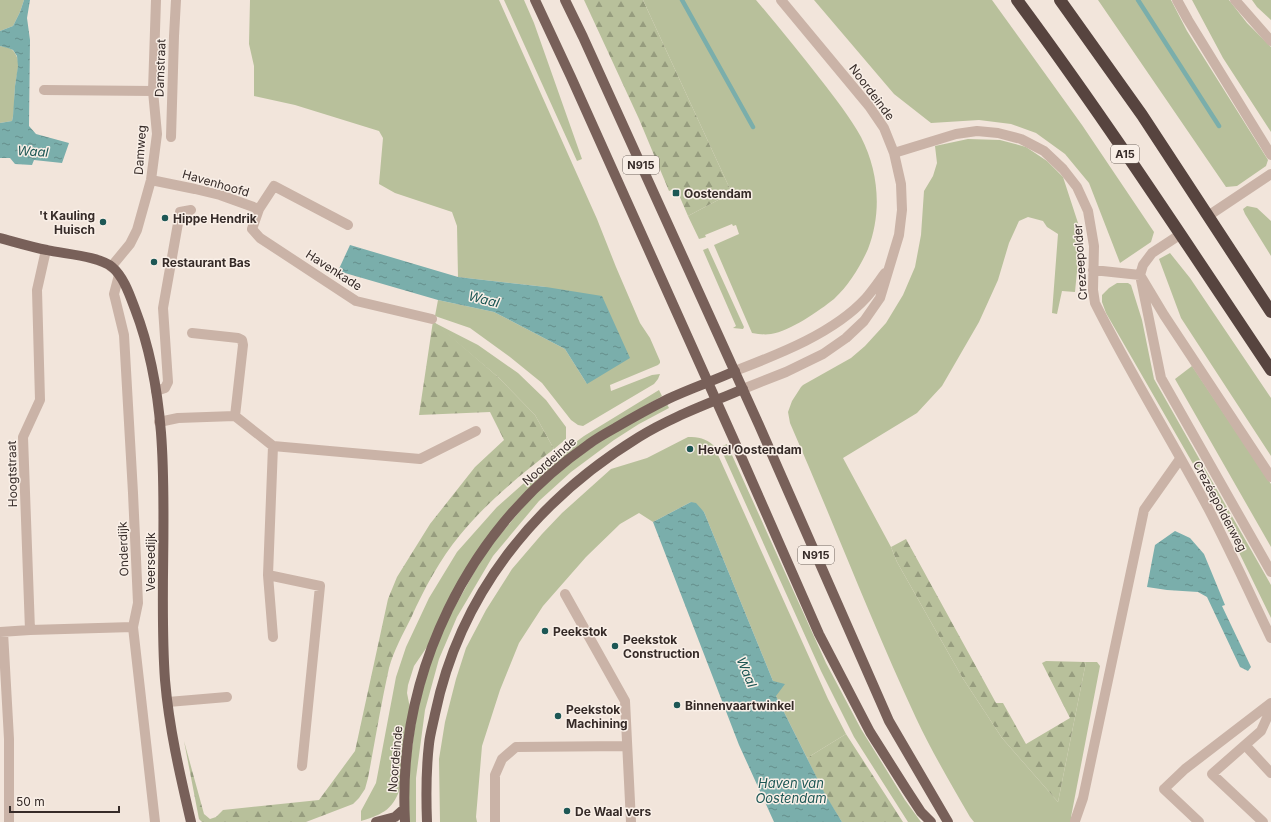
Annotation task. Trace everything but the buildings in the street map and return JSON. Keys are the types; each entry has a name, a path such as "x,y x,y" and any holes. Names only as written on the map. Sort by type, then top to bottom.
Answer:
{"highway":[{"name":"A15","path":"1017,0 1056,52 1271,370"},
{"path":"1060,0 1142,115 1271,312"}],"main road":[{"name":"N915","path":"535,0 572,77 819,634 870,732 921,812 931,822"},
{"name":"N915","path":"565,0 735,371 889,721 948,822"},
{"path":"0,238 46,250 96,260 106,263 111,267"},
{"name":"Veersedijk","path":"111,267 119,275 132,301 142,328 149,353 156,391 160,422 163,489 163,635 165,681 171,726 191,822"},
{"name":"Noordeinde","path":"405,822 405,781 409,733 421,681 433,644 444,618 466,576 482,552 507,519 532,491 589,443 631,418 669,399 735,371"},
{"name":"Noordeinde","path":"427,822 426,786 429,743 440,690 454,647 492,574 513,546 547,508 582,477 608,457 662,424 743,389"},
{"path":"376,822 395,816 404,809"}],"street":[{"name":"Damweg","path":"111,267 130,244 137,230 151,180 157,134 153,91 156,0"},
{"name":"Damstraat","path":"172,137 176,0"},
{"name":"Noordeinde","path":"743,389 786,372 823,354 846,338 864,321 880,298 899,235 902,210 901,184 894,153 884,128 869,106 781,0"},
{"path":"1177,0 1271,155"},
{"path":"1235,0 1271,41"},
{"path":"44,90 153,91"},
{"name":"Crezeepolder","path":"894,153 956,134 977,131 998,133 1021,139 1044,151 1063,169 1077,187 1088,211 1094,246 1093,290 1095,303 1140,389"},
{"path":"1208,216 1271,174"},
{"name":"Havenhoofd","path":"151,180 201,190 259,209 274,186 348,225"},
{"name":"Havenkade","path":"259,209 252,229 260,238 356,301 432,319"},
{"path":"156,391 165,388 168,382 163,308 180,212 191,210"},
{"path":"1180,234 1152,253 1143,265 1140,275 1161,378 1271,572"},
{"name":"Hoogtstraat","path":"30,630 23,437 40,400 37,290 46,250"},
{"name":"Noordeinde","path":"735,371 778,354 818,334 848,314 866,298 890,265"},
{"path":"1093,270 1140,275"},
{"name":"Onderdijk","path":"119,275 114,294 124,335 134,493 138,604 133,627 155,822"},
{"path":"1140,275 1164,315 1271,477"},
{"path":"192,333 238,338 242,340 243,345 235,416"},
{"name":"Crezéepolderweg","path":"1140,389 1180,458 1233,557 1271,638"},
{"path":"160,422 178,418 235,416 273,446 420,460 476,431"},
{"path":"273,446 268,575 273,637"},
{"path":"1075,821 1083,798 1144,510 1180,458"},
{"path":"268,575 320,586 302,766"},
{"path":"565,594 625,700 631,822"},
{"path":"9,822 9,740 1,632 133,627"},
{"path":"168,702 227,697"},
{"path":"1199,822 1164,789 1185,769 1271,703"},
{"path":"1263,822 1212,774 1261,731 1271,709"},
{"path":"1245,745 1271,773"},
{"path":"495,822 495,775 502,759 516,748 627,746"}],"green space":[{"path":"0,0 24,0 13,26 0,31"},
{"path":"250,0 499,0 597,219 640,323 650,338 660,361 658,365 610,385 611,391 652,375 660,374 654,384 583,426 578,425 571,420 542,383 510,357 470,328 435,316 438,300 494,312 565,349 587,384 546,287 458,277 457,226 452,212 395,193 379,184 383,138 379,131 295,105 254,96 254,66 249,44"},
{"path":"504,0 524,0 534,23 582,159 577,161"},
{"path":"584,0 643,0 730,189 720,199 688,216 676,188 669,191 639,119"},
{"path":"643,0 756,0 837,101 857,130 867,150 875,178 877,207 868,249 854,276 834,299 812,315 787,329 771,334 752,333 714,245 739,234 736,225 733,226 732,224 699,239 688,216 720,199 730,189"},
{"path":"814,0 992,0 1082,125 1154,232 1151,242 1120,263 1089,183 1065,154 1036,133 1011,124 979,120 931,123 894,94"},
{"path":"1098,0 1171,0 1187,31 1268,160 1266,166 1237,186 1226,187"},
{"path":"1192,0 1229,0 1247,23 1271,47 1271,132 1223,58"},
{"path":"1252,0 1271,0 1271,20 1257,7"},
{"path":"0,46 7,47 15,53 18,66 12,121 0,123"},
{"path":"968,139 1000,140 1026,147 1047,161 1063,177 1078,223 1080,240 1075,292 1062,291 1057,314 1052,313 1058,234 1047,227 1043,221 1028,217 1019,221 1009,243 998,280 979,322 942,386 917,413 843,458 891,547 897,562 962,677 1002,738 1058,802 1086,662 1097,662 1100,666 1071,817 1075,822 974,822 970,817 942,768 899,681 790,423 788,412 792,401 803,385 851,358 865,346 886,323 903,295 915,267 921,235 924,191 933,176 937,163 935,146"},
{"path":"1247,206 1257,208 1271,221 1271,256 1245,214 1243,209"},
{"path":"708,248 744,327 743,329 733,328 736,326 703,250"},
{"path":"1170,253 1190,278 1271,398 1271,456 1181,318 1159,259"},
{"path":"1117,283 1128,283 1131,285 1142,320 1154,379 1271,585 1271,618 1196,469 1106,313 1102,302 1102,295"},
{"path":"433,321 498,377 535,415 554,449 516,479 470,523 446,554 421,596 391,661 383,695 368,778 365,789 359,798 353,804 306,822 202,822 199,819 184,741 204,814 210,819 216,817 223,810 319,800 355,751 388,599 397,577 430,524 475,467 504,440 490,412 419,415"},
{"path":"433,322 478,345 518,373 546,400 566,427 566,439 554,449 535,415 498,377"},
{"path":"1192,366 1271,484 1271,547 1175,379"},
{"path":"659,390 662,396 593,436 501,519 464,572 429,644 414,666 408,685 407,693 410,708 401,785 398,793 391,805 382,813 361,821 361,811 376,783 396,677 406,647 429,598 457,552 497,507 541,468 584,436"},
{"path":"667,404 669,408 639,424 614,440 571,472 539,501 493,556 457,617 439,659 425,710 416,778 416,822 408,822 408,777 417,712 431,660 448,619 485,553 530,499 567,465 610,435"},
{"path":"688,437 702,438 714,446 828,699 846,734 807,758 776,696 773,681 704,512 691,502 653,522 639,513 620,524 586,557 543,606 519,643 500,690 482,746 476,817 477,822 440,822 439,759 445,722 456,679 466,648 486,610 512,569 562,513 611,469 647,458"},
{"path":"727,444 826,663 861,729 905,800 921,822 908,822 854,737 821,671 720,447"},
{"path":"906,539 996,703 1003,703 1026,744 1070,718 1042,663 1046,661 1086,662 1058,802 1002,738 962,677 897,562 891,547"},
{"path":"846,734 903,822 842,822 825,795 807,758"}],"water":[{"name":"Waal","path":"24,0 30,0 27,18 30,40 29,126 36,134 69,143 62,163 34,160 32,165 15,164 10,158 0,158 0,123 12,121 18,66 17,56 13,50 0,46 0,31 13,26"},
{"name":"Waal","path":"350,245 458,277 546,287 602,296 630,358 587,384 565,349 494,312 438,300 338,271"},
{"name":"Haven van Oostendam","path":"691,502 696,503 704,512 773,681 785,684 776,696 825,794 842,822 774,822 739,745 653,522"},
{"path":"1175,531 1190,538 1204,554 1225,605 1222,606 1251,667 1248,671 1240,667 1207,597 1198,592 1147,587 1155,545"}],"waterway":[{"path":"682,0 753,127"},
{"path":"1138,0 1219,126"}],"place":[{"name":"Oostendam","path":"676,193"},
{"name":"Hippe Hendrik","path":"165,218"},
{"name":"'t Kauling Huisch","path":"103,222"},
{"name":"Restaurant Bas","path":"154,262"},
{"name":"Hevel Oostendam","path":"690,449"},
{"name":"Peekstok","path":"545,631"},
{"name":"Peekstok Construction","path":"615,646"},
{"name":"Binnenvaartwinkel","path":"677,705"},
{"name":"Peekstok Machining","path":"558,716"},
{"name":"De Waal vers","path":"567,811"}]}
